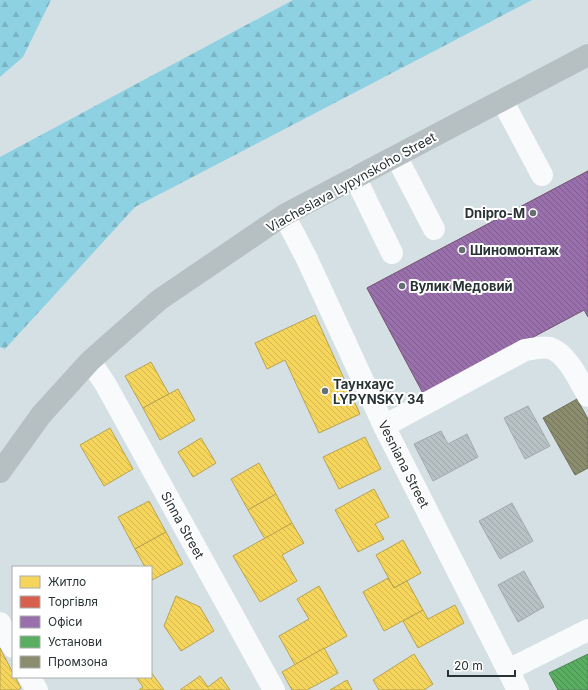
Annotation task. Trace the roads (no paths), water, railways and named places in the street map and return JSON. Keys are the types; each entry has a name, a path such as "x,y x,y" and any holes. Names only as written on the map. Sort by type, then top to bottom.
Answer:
{"main road":[{"name":"Viacheslava Lypynskoho Street","path":"0,472 41,415 90,361 159,300 284,214 587,57"}],"street":[{"path":"502,100 542,175"},
{"path":"396,156 434,229"},
{"path":"355,177 392,253"},
{"name":"Vesniana Street","path":"284,214 313,293 384,426 518,690"},
{"path":"384,426 525,350 539,347 550,348 560,354 570,365 588,396"},
{"name":"Sinna Street","path":"90,361 106,385 274,690"},
{"path":"0,624 12,645"},
{"path":"508,670 588,630"},
{"path":"31,678 37,690"}],"place":[{"name":"Dnipro-M","path":"533,213"},
{"name":"Шиномонтаж","path":"462,250"},
{"name":"Вулик Медовий","path":"402,286"},
{"name":"Таунхаус LYPYNSKY 34","path":"325,391"}]}
